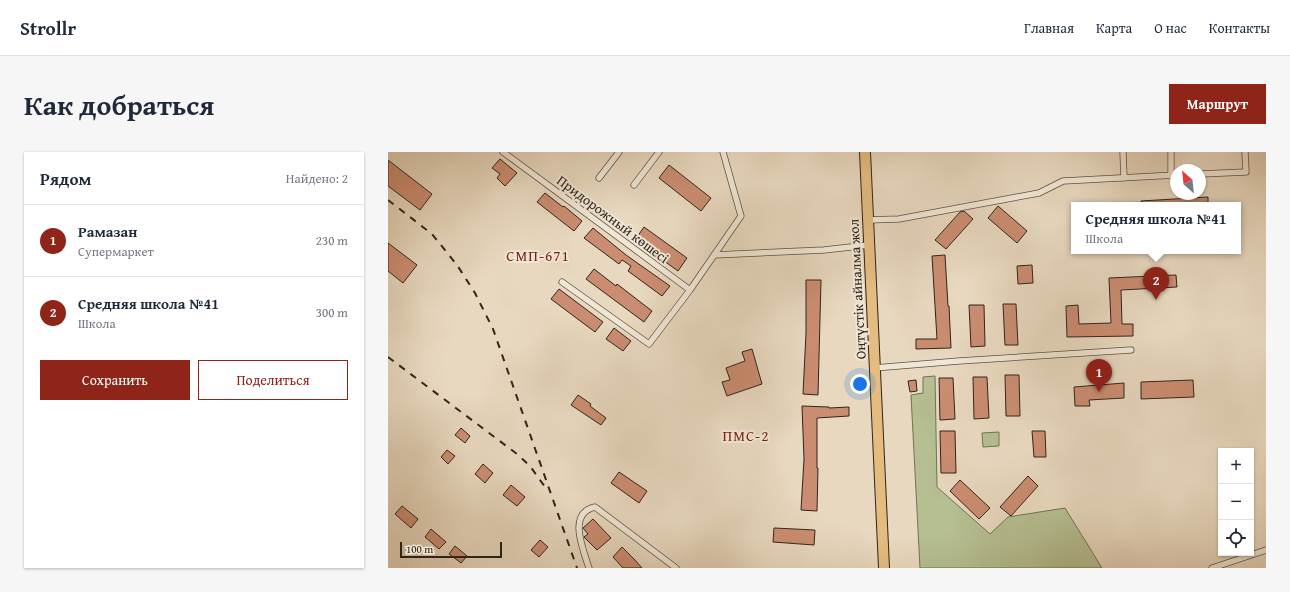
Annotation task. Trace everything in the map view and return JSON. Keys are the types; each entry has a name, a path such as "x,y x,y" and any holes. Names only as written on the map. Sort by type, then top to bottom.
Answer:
{"highway":[{"name":"Оңтүстік айналма жол","path":"865,152 884,568"}],"street":[{"name":"Придорожный көшесі","path":"503,152 690,290"},
{"path":"599,178 619,152"},
{"path":"634,184 659,152"},
{"path":"562,282 649,344 690,290 741,216 723,152"},
{"path":"1123,152 1124,178"},
{"path":"1171,152 1172,164"},
{"path":"1206,174 1246,172 1244,152"},
{"path":"868,220 899,219 1039,193 1063,181 1170,176"},
{"path":"714,255 824,250 869,245"},
{"path":"874,368 1131,350"},
{"path":"590,568 578,528 582,512 587,508 595,506 676,568"},
{"path":"1212,568 1266,550"}],"green space":[{"path":"935,376 937,487 990,534 1008,517 1065,508 1102,568 920,568 911,395 923,393 923,377"},
{"path":"999,432 999,446 983,447 982,433"}],"building":[{"path":"500,159 517,173 505,186 497,178 500,174 492,168"},
{"path":"388,160 432,194 420,210 388,186"},
{"path":"669,165 711,198 701,211 659,178"},
{"path":"545,193 582,221 574,231 537,202"},
{"path":"1206,197 1208,197 1208,202 1141,202 1170,199 1206,200"},
{"path":"998,206 1027,231 1017,243 988,218"},
{"path":"964,211 973,219 946,249 935,240 960,212"},
{"path":"644,227 687,258 678,271 635,240"},
{"path":"593,228 626,255 670,286 662,296 628,271 631,266 622,260 619,264 584,238"},
{"path":"388,243 417,265 403,283 388,271"},
{"path":"945,255 951,348 916,349 916,339 937,339 932,256"},
{"path":"1032,265 1033,283 1018,284 1017,266"},
{"path":"594,269 616,286 617,284 652,311 644,322 586,279"},
{"path":"1176,275 1177,287 1121,290 1122,324 1133,324 1133,336 1067,337 1066,306 1078,305 1079,324 1111,323 1109,278"},
{"path":"806,280 821,280 818,395 803,394 806,333"},
{"path":"559,289 603,322 595,332 551,299"},
{"path":"1003,304 1016,304 1018,345 1005,345"},
{"path":"969,305 984,305 985,346 971,347"},
{"path":"614,328 631,341 623,351 606,339"},
{"path":"752,349 762,384 727,396 722,382 730,380 726,368 745,361 742,352"},
{"path":"1005,375 1019,375 1020,416 1006,416"},
{"path":"973,377 987,377 989,418 974,419"},
{"path":"939,378 953,378 955,419 940,420"},
{"path":"916,380 917,391 910,392 908,381"},
{"path":"1193,380 1194,397 1141,399 1141,382"},
{"path":"1124,383 1124,398 1089,400 1090,406 1075,406 1074,387"},
{"path":"578,395 591,404 590,406 606,418 601,425 571,405"},
{"path":"802,406 829,408 849,407 849,416 817,418 817,511 801,510 804,459"},
{"path":"461,428 470,436 465,443 455,435"},
{"path":"940,431 955,431 956,473 941,473"},
{"path":"1032,431 1045,431 1046,457 1034,457"},
{"path":"447,450 455,456 448,464 441,457"},
{"path":"483,464 493,473 485,483 475,474"},
{"path":"619,472 647,491 639,503 611,483"},
{"path":"1028,476 1038,486 1011,516 1000,507"},
{"path":"960,480 990,508 979,519 950,491"},
{"path":"511,485 525,497 517,506 503,495"},
{"path":"402,506 418,519 411,528 395,514"},
{"path":"593,519 611,538 597,550 584,537 588,534 583,528"},
{"path":"774,528 815,530 814,545 773,542"},
{"path":"431,529 446,542 439,549 425,537"},
{"path":"540,540 548,547 539,557 531,550"},
{"path":"455,546 467,556 461,563 449,554"},
{"path":"622,547 642,568 623,568 613,557"}],"railway":[{"path":"388,200 432,234 457,265 475,293 493,329 577,568"},
{"path":"388,357 517,454 530,466 545,487"}],"place":[{"name":"Средняя школа №41","path":"1156,300"},
{"name":"Рамазан","path":"1099,392"}],"district":[{"name":"СМП-671","path":"538,256"},
{"name":"ПМС-2","path":"746,436"}]}
